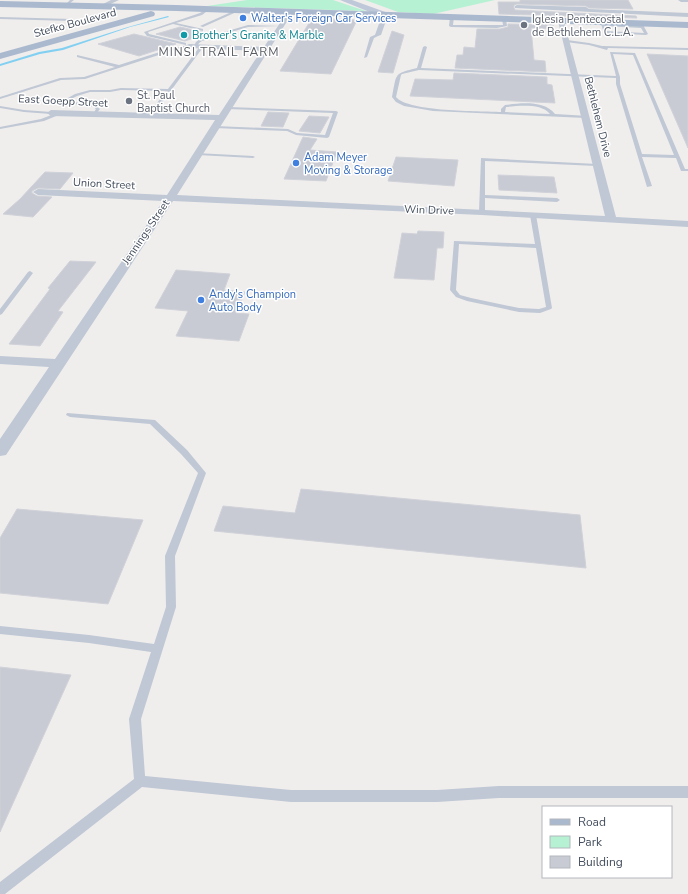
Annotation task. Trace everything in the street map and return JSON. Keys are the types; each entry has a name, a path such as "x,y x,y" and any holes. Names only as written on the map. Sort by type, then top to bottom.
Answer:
{"main road":[{"name":"Stefko Boulevard","path":"0,56 176,8 226,0"},
{"path":"0,4 452,17 589,22 602,25 642,27 688,25"}],"street":[{"path":"102,6 116,0"},
{"path":"344,0 385,15 378,35"},
{"path":"681,0 688,0"},
{"path":"589,22 585,6 591,3"},
{"path":"517,7 688,15"},
{"name":"Jennings Street","path":"0,451 169,199 290,12"},
{"name":"Bethlehem Drive","path":"561,21 576,76 610,219"},
{"path":"196,46 266,49"},
{"name":"East Goepp Street","path":"55,113 150,115 218,122"},
{"name":"Union Street","path":"38,192 169,199"},
{"name":"Win Drive","path":"169,199 482,212 687,225"},
{"path":"0,360 58,363"}],"lane":[{"path":"65,5 72,0"},
{"path":"196,46 148,35 146,32 200,14 208,9"},
{"path":"173,24 202,28 239,10"},
{"path":"0,18 72,20"},
{"path":"150,115 169,90 197,43 201,40 252,25 280,26"},
{"path":"365,58 372,37 378,35"},
{"path":"567,42 602,47 688,49"},
{"name":"East Goepp Street","path":"0,98 61,79 84,78 180,47 196,46"},
{"path":"419,69 425,47"},
{"path":"602,47 611,53 634,54 683,170 688,170"},
{"path":"611,53 618,77 618,84 649,186"},
{"path":"78,56 119,66"},
{"path":"586,117 433,110 405,105 397,101 394,97 399,75 401,73 419,69 618,77"},
{"path":"96,114 98,109 94,106 63,102 76,95 90,91 110,91 121,89 169,90"},
{"path":"5,92 10,94"},
{"path":"503,114 503,109 505,106 512,105 548,109 554,116"},
{"name":"East Goepp Street","path":"0,107 24,111 55,113"},
{"path":"218,122 288,130 296,134 327,136 336,112 228,108"},
{"path":"0,128 42,120 55,113"},
{"path":"198,154 253,157"},
{"path":"640,155 677,157"},
{"path":"482,212 483,160 597,165"},
{"path":"482,196 557,200"},
{"path":"533,215 549,308 540,311 519,310 469,300 458,296 453,290 456,242 538,246"},
{"path":"0,313 30,273"},
{"path":"70,416 152,422 184,452 202,473 170,556 171,607 135,719 140,781"},
{"path":"0,630 89,639 157,649"},
{"path":"0,890 140,781 291,796 437,796 499,792 688,792"}],"green space":[{"path":"247,0 333,0 366,11 207,6"},
{"path":"365,0 495,0 433,14 398,12"}],"building":[{"path":"520,0 628,0 633,9 517,4 514,5 514,8 515,10 636,16 637,18 499,14 498,2 520,2"},
{"path":"312,18 357,20 331,74 280,71"},
{"path":"508,24 553,25 554,29 531,28 534,60 545,61 546,72 455,68 457,55 463,55 464,47 475,48 477,29 500,29 508,27"},
{"name":"Brother's Granite & Marble","path":"180,27 209,33 185,41 156,34"},
{"path":"392,31 404,35 393,73 378,72"},
{"path":"134,34 176,44 139,56 98,44"},
{"path":"647,54 688,56 688,148"},
{"path":"454,73 547,77 547,84 552,85 555,103 410,96 415,79 453,80"},
{"path":"268,112 289,113 283,127 261,126"},
{"path":"309,116 329,117 320,133 299,131"},
{"path":"303,137 317,139 310,150 337,152 326,181 284,179"},
{"path":"396,157 458,160 454,186 388,181"},
{"path":"45,172 73,173 60,189 38,188 32,191 32,193 37,196 52,197 33,217 3,214 20,199"},
{"path":"498,175 554,177 557,193 499,190"},
{"path":"418,231 444,232 443,248 437,248 434,280 394,278 402,233 417,234"},
{"path":"70,261 96,262 58,311 63,312 40,346 9,344 50,289 48,288"},
{"name":"Andy's Champion Auto Body","path":"176,270 230,274 224,290 245,292 236,313 249,314 239,341 176,336 188,311 155,308"},
{"path":"301,489 580,515 586,568 214,531 223,506 295,513"},
{"path":"17,509 143,520 108,604 0,593 0,538"},
{"path":"0,667 71,675 0,832"}],"waterway":[{"path":"0,65 40,53 62,49 129,27 168,17"}],"place":[{"name":"Walter's Foreign Car Services","path":"243,18"},
{"name":"Iglesia Pentecostal de Bethlehem C.L.A.","path":"524,25"},
{"name":"Brother's Granite & Marble","path":"184,35"},
{"name":"St. Paul Baptist Church","path":"129,101"},
{"name":"Adam Meyer Moving & Storage","path":"296,163"},
{"name":"Andy's Champion Auto Body","path":"201,300"}],"district":[{"name":"MINSI TRAIL FARM","path":"219,52"}]}
